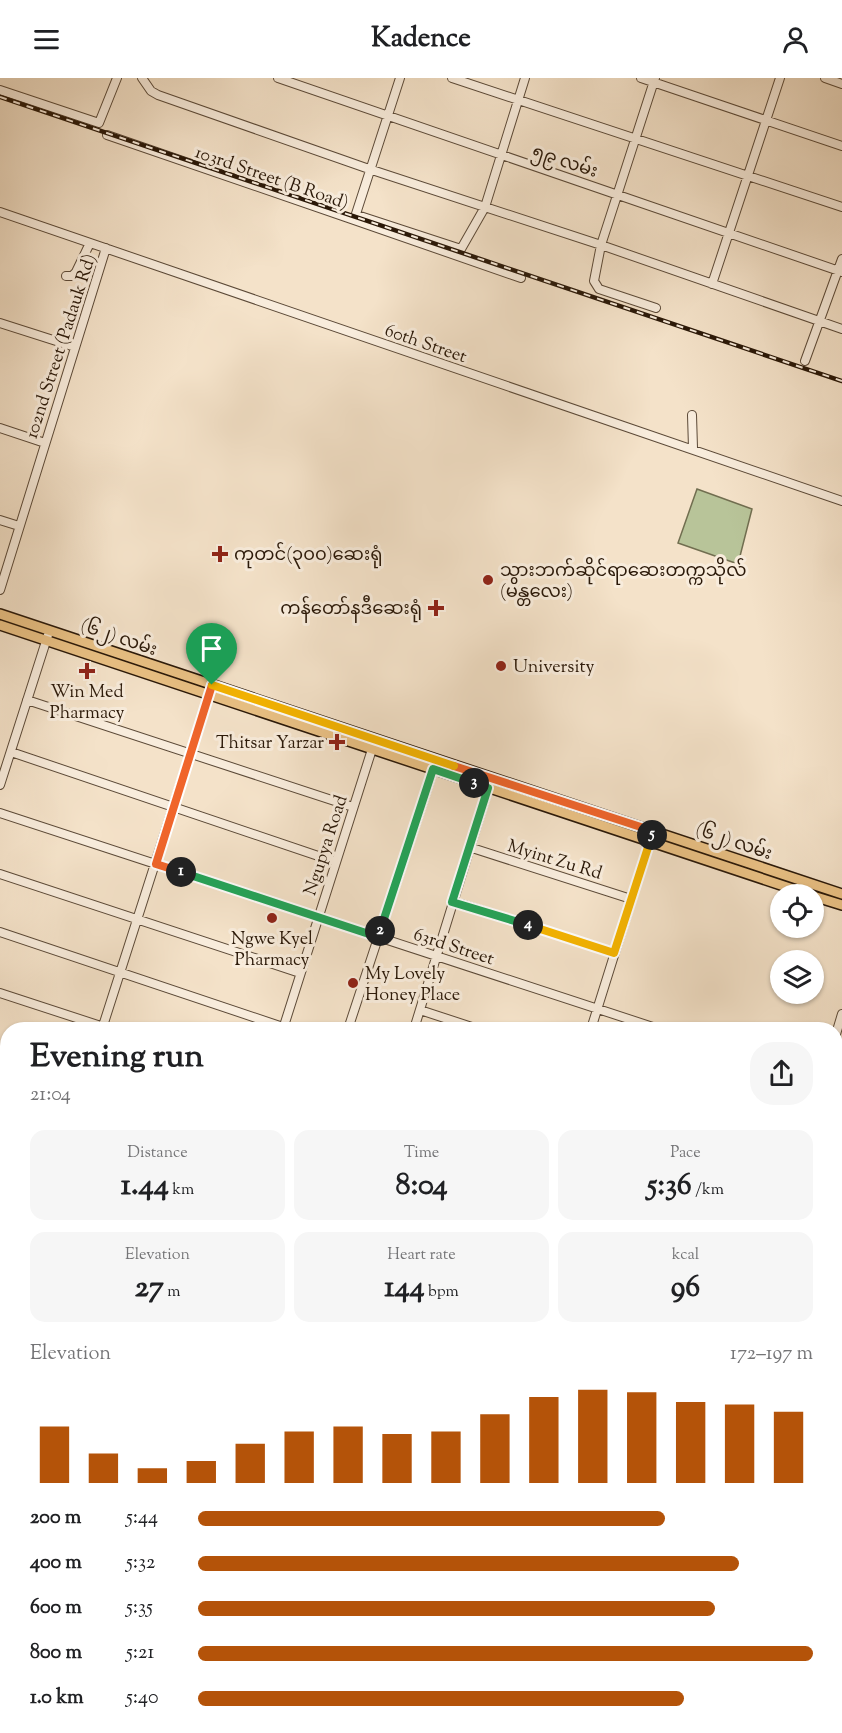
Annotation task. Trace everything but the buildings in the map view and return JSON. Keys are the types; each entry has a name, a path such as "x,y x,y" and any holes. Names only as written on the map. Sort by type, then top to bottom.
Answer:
{"main road":[{"name":"(၆၂) လမ်း","path":"0,614 375,739 435,765"},
{"name":"(၆၂) လမ်း","path":"0,625 372,750 435,765 652,836 842,894"},
{"name":"(၆၂) လမ်း","path":"652,836 781,884"},
{"path":"824,899 842,905"}],"street":[{"path":"0,90 96,123 101,121 105,113 117,78"},
{"path":"141,78 151,91 158,95 369,169 601,244 842,329"},
{"name":"၅၉ လမ်း","path":"278,78 499,156 618,194 840,271"},
{"name":"103rd Street (B Road)","path":"107,135 355,218 400,78"},
{"path":"452,78 842,207"},
{"path":"457,258 485,207 525,78"},
{"path":"641,78 654,80 765,121 842,146"},
{"path":"712,284 780,78"},
{"path":"825,78 842,84"},
{"path":"654,80 601,244 594,281 596,286 656,308"},
{"name":"60th Street","path":"0,212 842,501"},
{"path":"355,218 460,249"},
{"path":"355,218 457,258 521,278"},
{"path":"66,276 72,276 76,272 90,243"},
{"name":"102nd Street (Padauk Rd)","path":"0,590 106,248"},
{"path":"805,361 840,271 842,259"},
{"path":"0,323 75,347"},
{"path":"692,415 693,448"},
{"path":"0,428 45,443"},
{"path":"0,520 19,526"},
{"path":"0,785 50,631"},
{"path":"107,1022 212,685"},
{"path":"27,700 353,807"},
{"name":"Ngupya Road","path":"285,1022 375,739"},
{"path":"11,752 336,862"},
{"path":"350,1022 435,765"},
{"path":"416,1022 490,783"},
{"name":"63rd Street","path":"0,813 636,1022"},
{"path":"593,1022 652,836"},
{"name":"Myint Zu Rd","path":"469,848 631,899"},
{"path":"0,874 300,973"},
{"path":"452,902 614,953"},
{"path":"0,932 266,1022"},
{"path":"0,993 87,1022"},
{"path":"420,1010 457,1022"}],"green space":[{"path":"697,489 752,509 738,564 678,543"}],"railway":[{"path":"0,97 842,381"}],"place":[{"name":"ကုတင်(၃၀၀)ဆေးရုံ","path":"220,554"},
{"name":"သွားဘက်ဆိုင်ရာဆေးတက္ကသိုလ် (မန္တလေး)","path":"488,580"},
{"name":"ကန်တော်နဒီဆေးရုံ","path":"436,608"},
{"name":"University","path":"501,666"},
{"name":"Win Med Pharmacy","path":"87,671"},
{"name":"Thitsar Yarzar","path":"337,742"},
{"name":"Ngwe Kyel Pharmacy","path":"272,918"},
{"name":"My Lovely Honey Place","path":"353,983"}],"route":[{"path":"212,685 653,831 614,953 452,902 488,788 433,769 378,937 156,864 212,685"}]}
